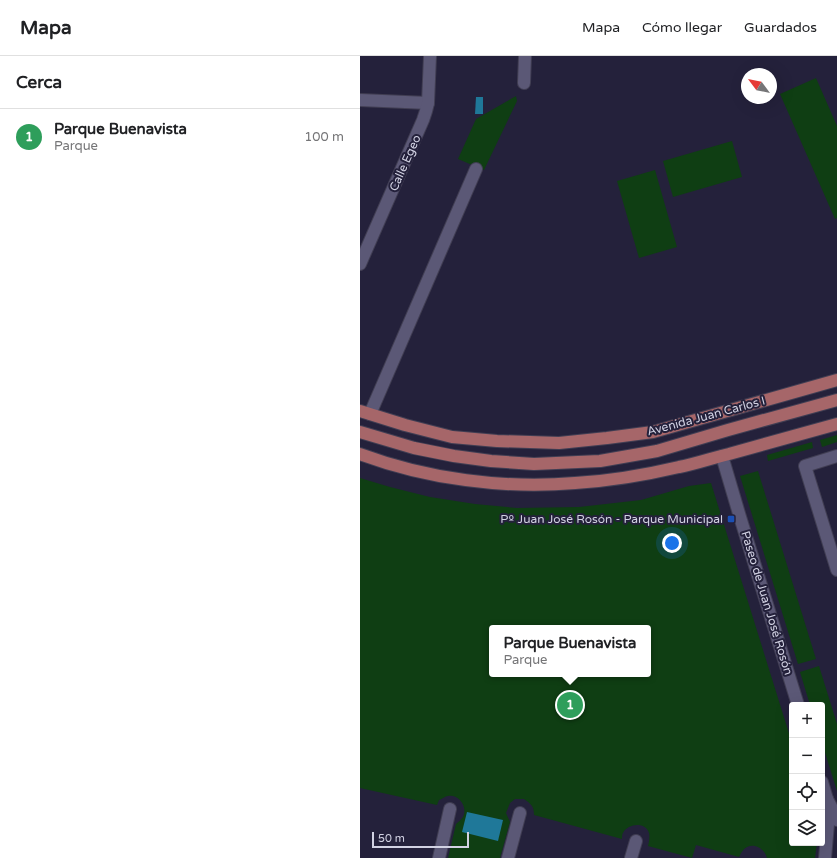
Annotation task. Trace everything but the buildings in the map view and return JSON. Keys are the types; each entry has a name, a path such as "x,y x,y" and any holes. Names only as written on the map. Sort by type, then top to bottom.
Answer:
{"main road":[{"name":"Avenida Juan Carlos I","path":"365,412 405,425 452,437 559,443 654,432 837,380"},
{"name":"Avenida Juan Carlos I","path":"360,432 414,448 454,456 491,461 534,464 600,461 657,451 837,400"},
{"path":"360,454 405,468 442,476 486,482 530,484 574,483 627,477 680,467 837,424"}],"street":[{"name":"Calle Egeo","path":"360,264 423,120 428,104 430,56"},
{"path":"524,83 525,56"},
{"path":"360,100 428,104"},
{"path":"365,412 476,169"},
{"name":"Paseo de Juan José Rosón","path":"722,456 797,702"},
{"path":"837,456 805,466 837,570"},
{"path":"825,792 837,820"},
{"path":"825,858 828,824 827,799"},
{"path":"439,858 450,809"},
{"path":"508,858 520,813"},
{"path":"631,858 636,841"}],"green space":[{"path":"816,78 837,126 837,218 835,219 780,94"},
{"path":"516,96 517,101 484,170 458,159 476,119"},
{"path":"732,141 742,177 673,197 663,161"},
{"path":"655,170 677,247 639,258 617,181"},
{"path":"837,435 837,442 822,447 820,440"},
{"path":"812,442 813,448 768,461 767,455"},
{"path":"758,471 816,659 798,664 740,476"},
{"path":"360,478 430,497 475,504 517,508 579,507 641,500 689,486 711,483 789,733 789,846 817,846 815,858 767,858 760,848 754,846 746,848 742,851 739,857 696,845 692,858 648,846 649,833 647,829 641,826 637,825 629,827 623,833 622,839 534,815 533,807 529,802 524,799 515,799 510,803 506,813 510,822 500,858 448,858 456,824 463,817 464,809 462,802 456,797 447,796 439,800 437,805 360,788"},
{"path":"819,666 837,724 837,791 825,753 825,702 809,702 800,672"}],"water":[{"path":"476,97 483,97 483,114 475,114"},
{"path":"467,812 503,820 498,841 462,832"}],"place":[{"name":"Pº Juan José Rosón - Parque Municipal","path":"731,519"},
{"name":"Parque Buenavista","path":"570,705"}]}
